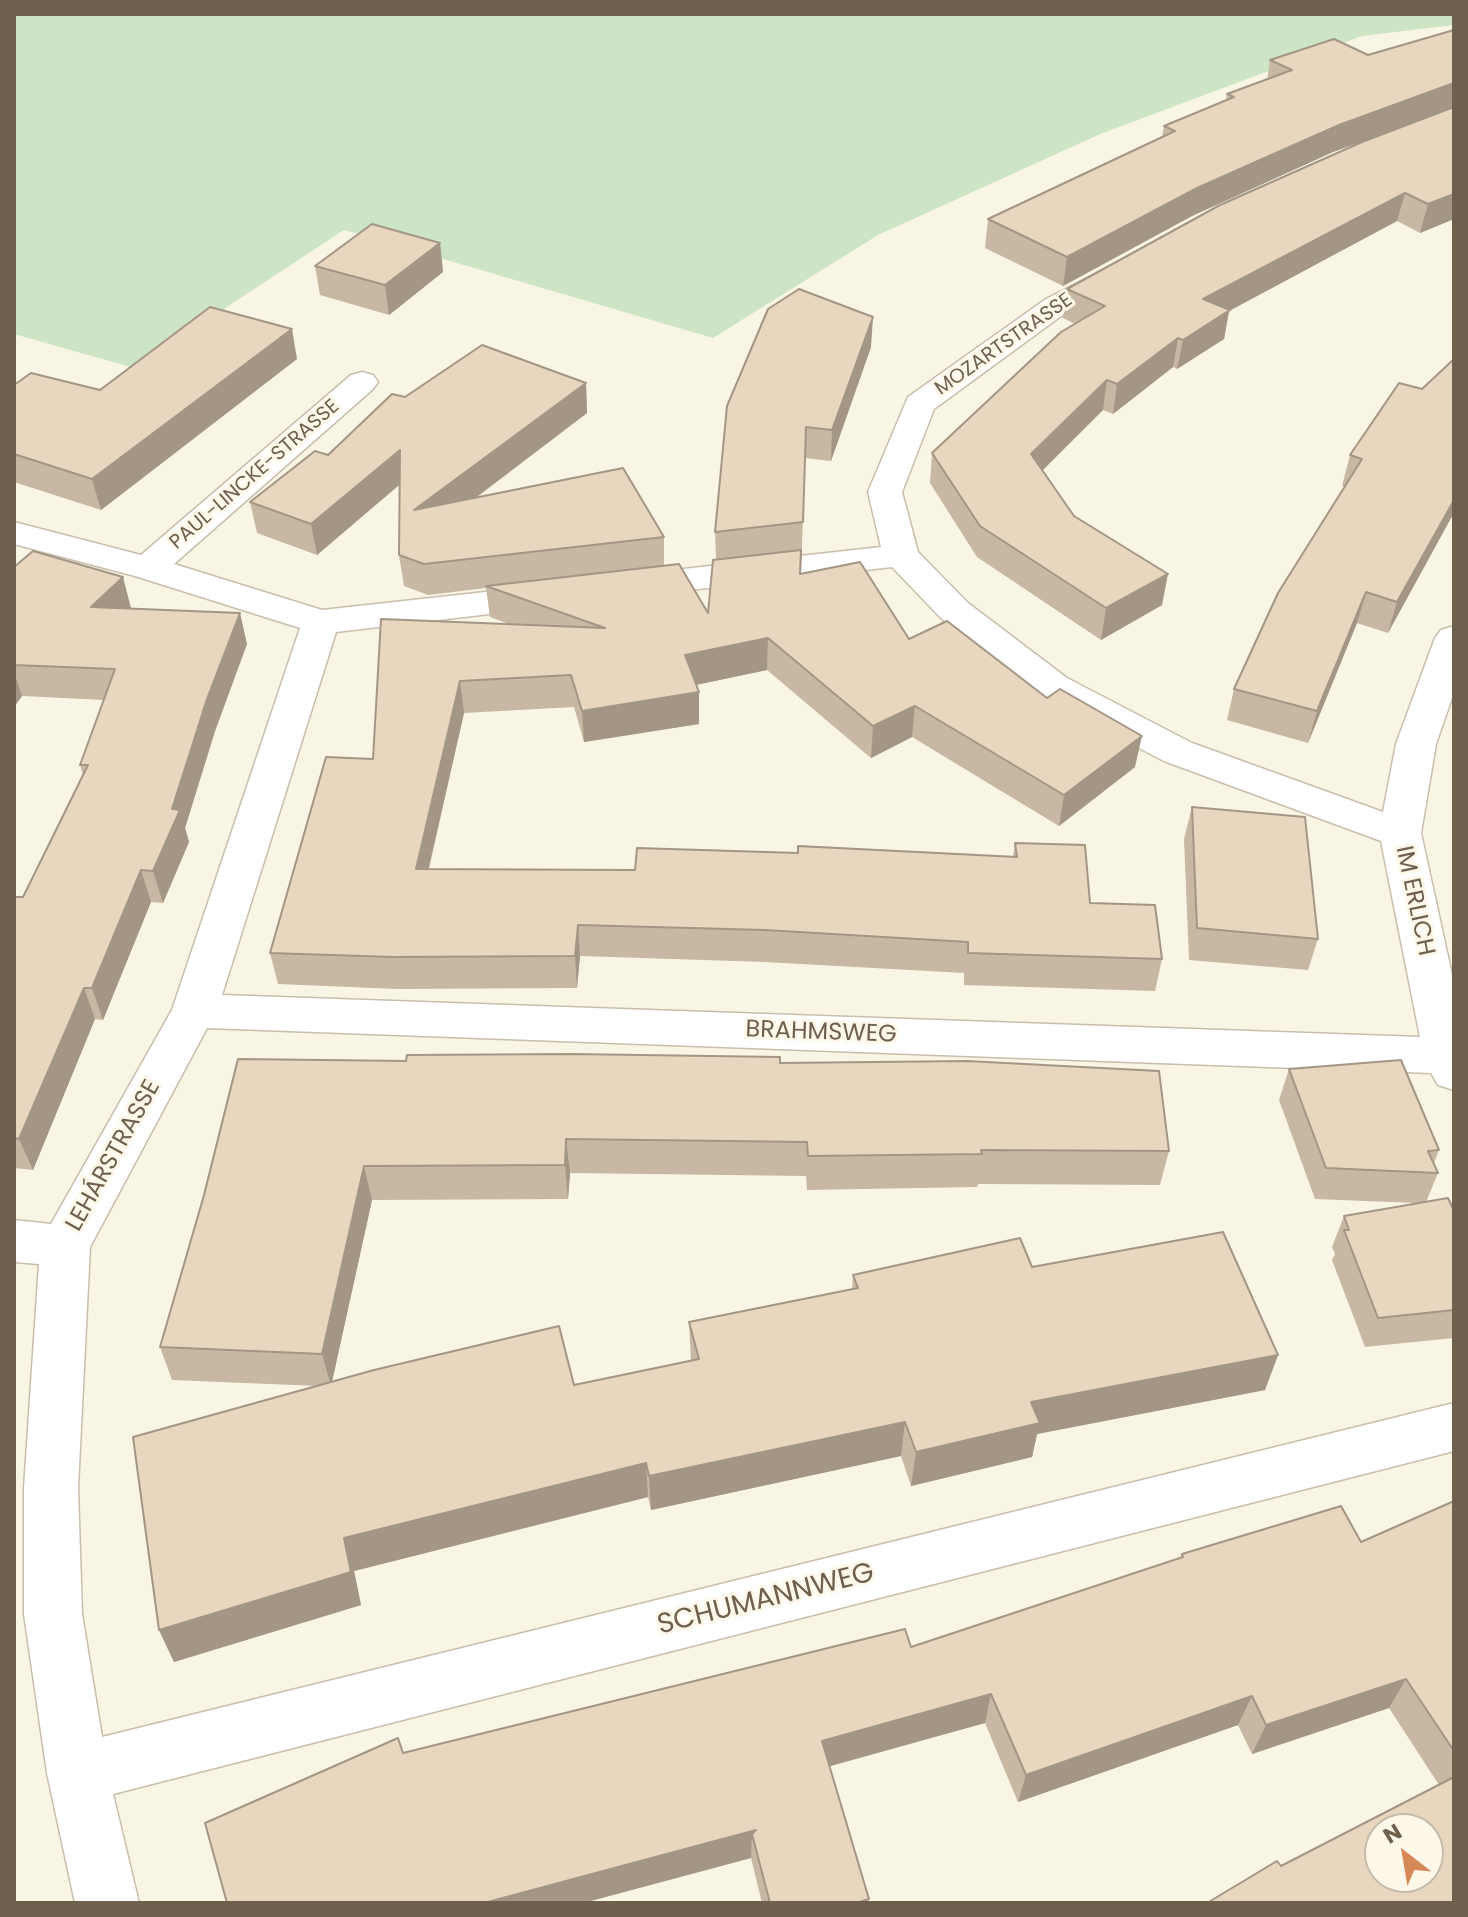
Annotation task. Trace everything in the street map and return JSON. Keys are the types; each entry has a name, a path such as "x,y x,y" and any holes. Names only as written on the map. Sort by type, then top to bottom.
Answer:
{"street":[{"name":"MOZARTSTRASSE","path":"1150,254 1057,305 920,404 885,492 901,555 955,611 1053,687 1178,752 1400,833"},
{"name":"PAUL-LINCKE-STRASSE","path":"148,568 362,382"},
{"name":"PAUL-LINCKE-STRASSE","path":"14,533 148,568 320,622 901,555"},
{"name":"LEHÁRSTRASSE","path":"107,1903 77,1773 53,1614 51,1488 65,1246 194,1011 320,622"},
{"name":"IM ERLICH","path":"1451,1064 1400,833 1416,744 1454,638"},
{"name":"BRAHMSWEG","path":"194,1011 1451,1064"},
{"path":"14,1241 65,1246"},
{"name":"SCHUMANNWEG","path":"77,1773 1454,1427"}],"green space":[{"path":"14,14 1454,14 1454,25 1362,36 1098,135 878,235 713,338 344,230 134,368 14,334"}],"building":[{"path":"1454,30 1454,83 1339,125 1197,188 1067,257 988,219 1175,131 1164,126 1234,97 1227,94 1292,70 1270,60 1334,39 1368,55"},
{"path":"1454,107 1454,194 1428,204 1405,193 1203,299 1230,310 1183,340 1178,338 1117,384 1107,380 1031,454 1074,516 1168,574 1106,608 980,526 932,453 1061,332 1105,306 1067,289 1220,205 1362,142"},
{"path":"372,224 440,243 385,285 315,266"},
{"path":"799,289 873,317 832,430 806,427 803,522 715,532 727,406 768,309"},
{"path":"210,307 292,329 92,479 14,454 14,385 31,373 100,390"},
{"path":"482,345 586,383 414,510 623,468 664,537 424,564 399,555 400,450 311,524 250,502 315,451 328,455 392,394 405,397"},
{"path":"1454,359 1454,500 1397,602 1366,592 1317,711 1234,689 1278,593 1362,459 1350,455 1399,383 1422,389"},
{"path":"801,550 800,574 860,562 909,639 947,621 1047,698 1060,689 1142,736 1064,795 915,706 873,726 768,638 685,655 699,692 582,711 571,675 460,681 416,869 635,870 637,848 798,853 798,846 1017,857 1015,843 1085,845 1090,903 1155,905 1162,959 968,953 968,942 765,930 578,925 575,956 393,957 270,953 326,757 373,759 381,619 605,628 486,586 679,564 708,613 713,560"},
{"path":"33,551 123,577 91,607 240,613 207,699 172,809 180,810 153,871 141,870 92,988 84,988 19,1139 14,1138 14,898 23,897 88,765 80,765 115,669 14,665 14,567"},
{"path":"1192,807 1305,817 1318,939 1197,928"},
{"path":"407,1055 780,1057 780,1063 967,1061 1159,1071 1169,1151 981,1150 982,1154 808,1156 807,1142 566,1139 565,1165 364,1166 322,1354 160,1347 204,1195 238,1059 406,1061"},
{"path":"1401,1060 1439,1150 1428,1151 1438,1173 1326,1168 1289,1069"},
{"path":"1448,1198 1454,1211 1454,1310 1378,1318 1344,1230 1349,1230 1344,1216"},
{"path":"1223,1232 1278,1355 1031,1402 1040,1423 916,1452 905,1422 649,1476 646,1463 344,1538 351,1572 159,1630 133,1437 374,1370 559,1326 574,1385 699,1359 689,1322 858,1288 853,1275 1020,1238 1032,1267"},
{"path":"1454,1501 1454,1751 1406,1679 1266,1725 1252,1696 1026,1775 991,1694 822,1741 869,1899 856,1903 770,1903 752,1834 756,1830 484,1903 227,1903 205,1823 398,1738 403,1753 905,1629 911,1647 1183,1557 1182,1554 1341,1506 1361,1542"},
{"path":"1454,1777 1454,1903 1207,1903 1277,1861 1281,1866 1364,1823 1364,1893 1444,1893 1444,1813 1384,1813"}]}
